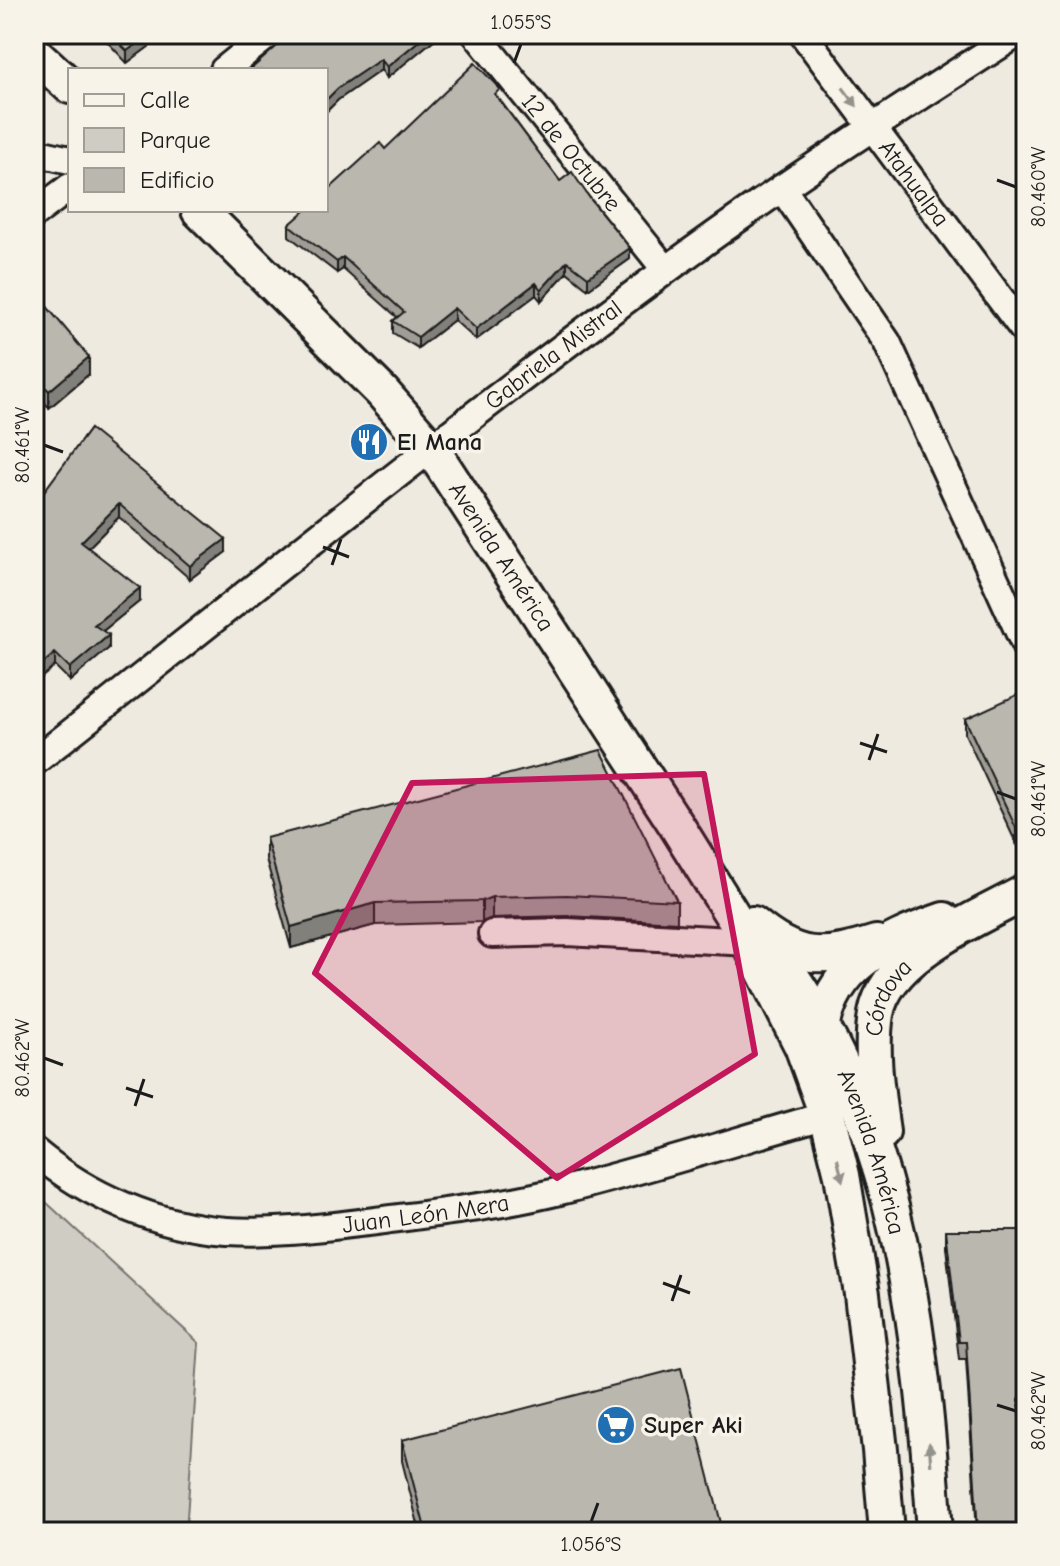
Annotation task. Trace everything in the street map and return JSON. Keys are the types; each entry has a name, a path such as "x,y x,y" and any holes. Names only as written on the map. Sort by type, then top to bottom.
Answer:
{"street":[{"path":"226,68 269,34"},
{"name":"12 de Octubre","path":"476,34 666,270"},
{"name":"Atahualpa","path":"803,34 1026,333"},
{"name":"Gabriela Mistral","path":"34,762 431,448 666,270 872,127 1017,34"},
{"path":"34,53 68,84"},
{"path":"34,152 68,160"},
{"path":"34,214 68,188"},
{"path":"782,188 887,342 1026,647"},
{"name":"Avenida América","path":"201,212 382,392 431,448 675,823 751,933 796,983 822,1025 867,1125 894,1223 919,1355 935,1532"},
{"name":"Córdova","path":"827,1115 822,1025 832,994 853,967 880,948 937,923 1026,891"},
{"name":"Córdova","path":"894,1223 879,1112 876,1061 875,1024 881,1000 896,974 912,959 1026,891"},
{"path":"492,934 751,933 789,949 825,956 937,923"},
{"name":"Avenida América","path":"751,933 814,1074 842,1175 862,1294 887,1532"},
{"name":"Juan León Mera","path":"34,1151 59,1171 107,1199 137,1211 225,1231 290,1231 462,1210 550,1193 827,1115"}],"highlighted area":[{"path":"704,774 755,1054 557,1178 315,973 412,783"}],"green space":[{"path":"34,1191 199,1343 186,1532 34,1532"}],"building":[{"path":"110,34 150,34 127,51"},
{"path":"292,34 427,34 387,67 381,59 328,98 328,68 252,68"},
{"path":"475,63 500,89 495,94 560,181 572,172 630,248 588,277 567,261 541,290 536,283 476,329 454,308 418,337 393,321 404,312 343,257 337,262 289,225 304,212 328,212 328,190 380,143 385,149"},
{"path":"34,291 89,357 49,391 34,374"},
{"path":"90,429 226,539 190,566 119,504 81,542 140,588 94,625 109,635 70,668 55,653 34,671 34,505"},
{"path":"1019,694 1026,709 1026,824 1016,828 965,719"},
{"path":"601,750 677,901 567,895 492,897 482,901 375,903 291,927 266,838"},
{"path":"946,1230 1026,1230 1026,1396 1019,1397 1026,1532 978,1532 966,1342 959,1342"},
{"name":"Super Aki","path":"681,1368 722,1527 710,1532 426,1532 402,1440"}],"place":[{"name":"El Mana","path":"369,442"},
{"name":"Super Aki","path":"616,1425"}]}
